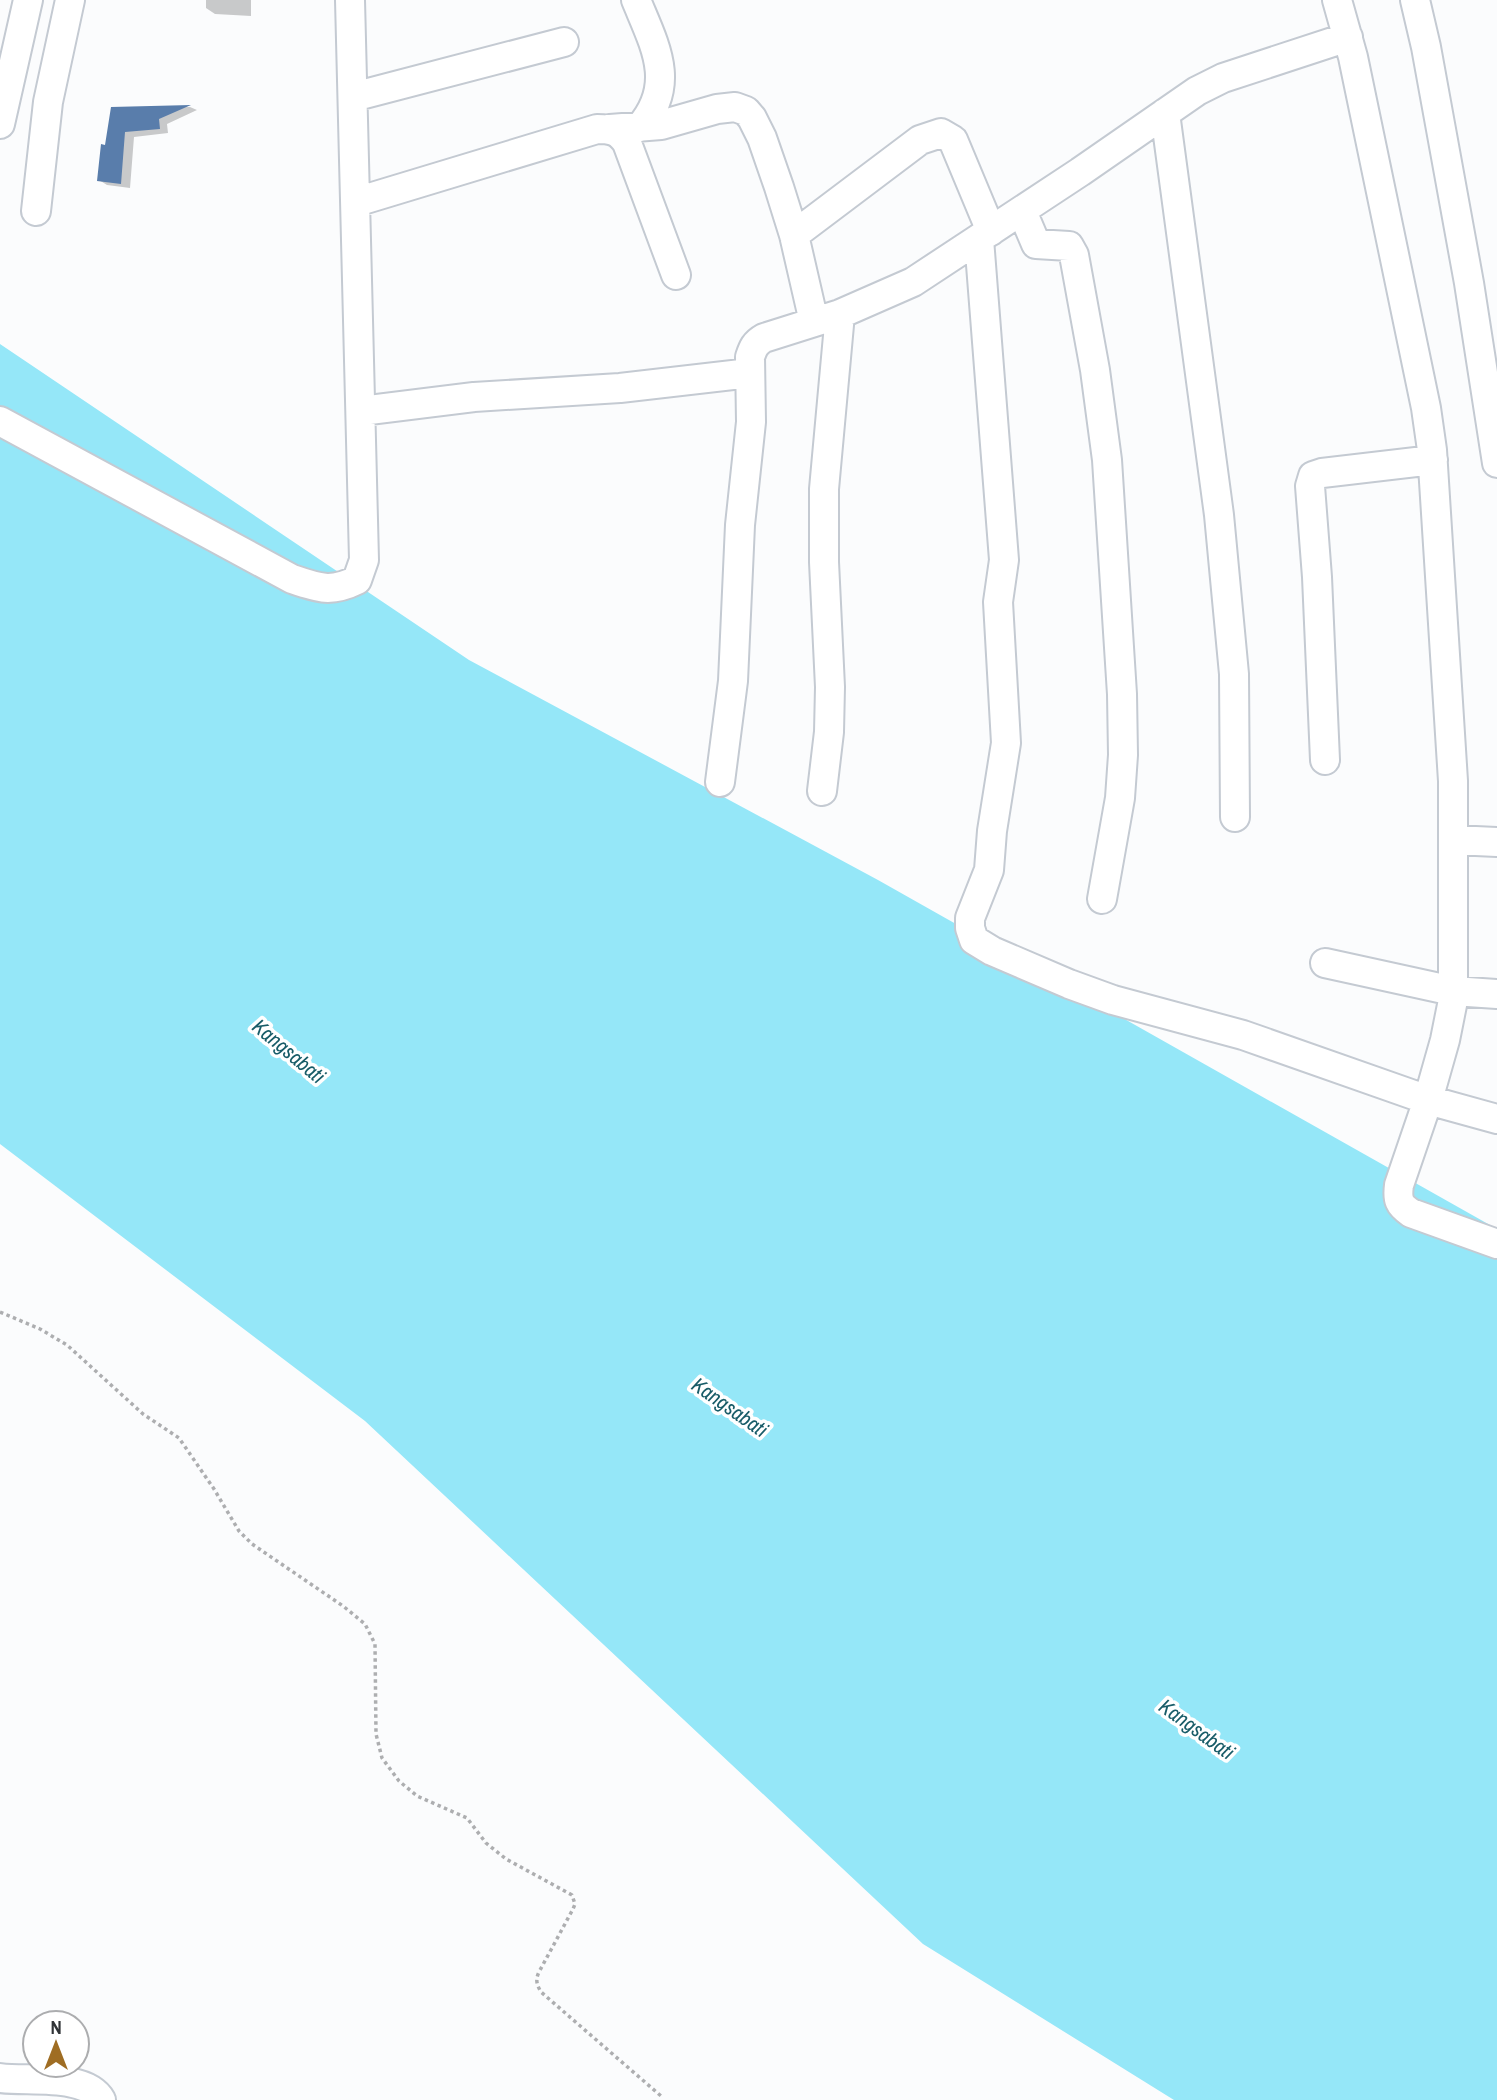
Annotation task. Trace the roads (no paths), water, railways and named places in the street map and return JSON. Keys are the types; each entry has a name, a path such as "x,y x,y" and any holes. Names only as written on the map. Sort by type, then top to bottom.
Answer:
{"street":[{"path":"0,124 28,0"},
{"path":"36,211 48,102 70,0"},
{"path":"0,421 292,579 322,589 343,587 357,580 364,560 350,0"},
{"path":"636,0 661,68 661,90 653,113 640,127"},
{"path":"1337,0 1348,37 1423,395 1433,460 1453,781 1453,991 1445,1040 1397,1198 1401,1206 1411,1213 1497,1244"},
{"path":"1415,0 1469,283 1497,463"},
{"path":"720,782 733,681 740,525 751,422 750,357 757,342 827,318 914,282 1165,113 1223,78 1348,37"},
{"path":"353,97 564,42"},
{"path":"356,202 597,129 640,127 735,107 746,111 752,118 762,138 794,235 827,318 824,562 830,687 829,732 822,791"},
{"path":"1165,113 1223,555 1234,674 1235,817"},
{"path":"610,129 621,134 627,143 676,275"},
{"path":"794,235 920,140 941,133 953,140 985,235 1004,560 998,602 1006,743 992,831 989,870 970,918 974,940 1036,970 1113,1000 1243,1035 1428,1100 1497,1119"},
{"path":"1022,211 1036,244 1063,244 1069,246 1074,255 1096,370 1107,460 1122,694 1123,755 1120,798 1102,899"},
{"path":"361,411 474,397 620,388 750,373"},
{"path":"1325,760 1310,486 1312,476 1433,460"},
{"path":"1454,841 1497,842"},
{"path":"1325,963 1453,991 1497,994"},
{"path":"0,2078 74,2083 88,2087 97,2093 101,2100"}],"water":[{"name":"Kangsabati","path":"0,344 469,660 878,880 1497,1229 1497,2100 1174,2100 923,1944 365,1421 0,1144"}]}
